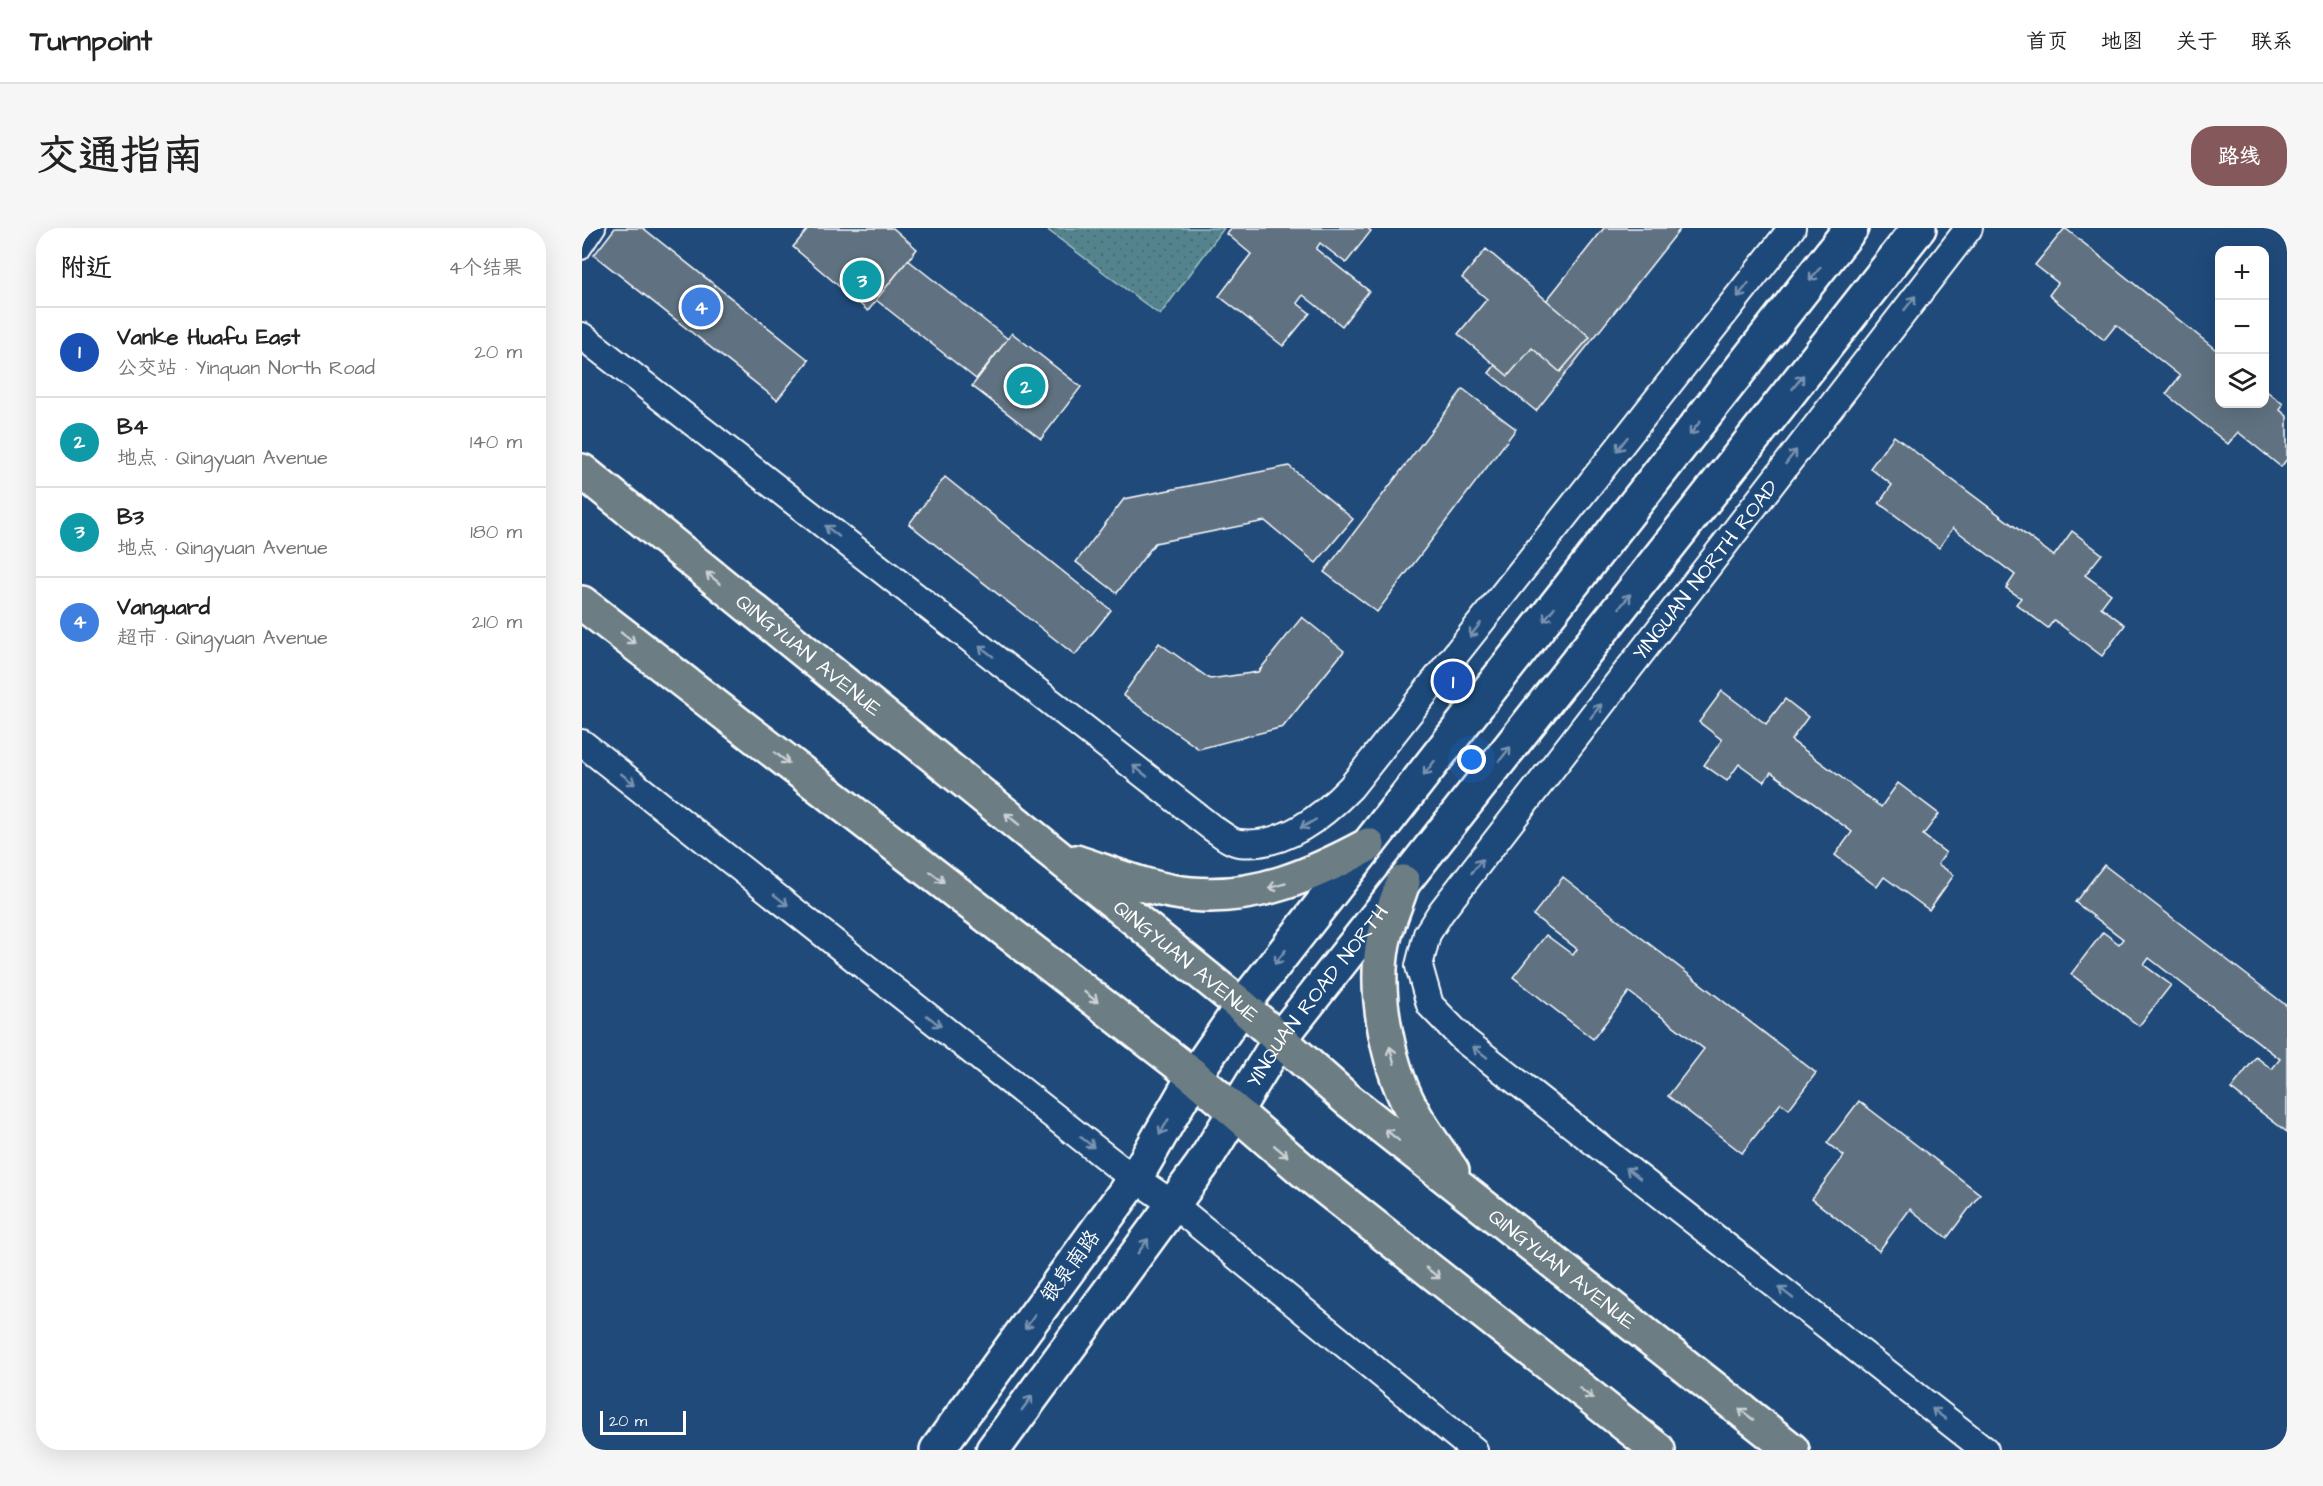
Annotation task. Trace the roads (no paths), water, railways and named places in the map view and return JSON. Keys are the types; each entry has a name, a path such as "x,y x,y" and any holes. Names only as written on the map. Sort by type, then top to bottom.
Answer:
{"highway":[{"name":"QINGYUAN AVENUE","path":"582,471 1242,1006 1347,1099 1792,1450"},
{"path":"582,603 1194,1076 1236,1114 1658,1450"},
{"path":"1057,856 1151,887 1189,894 1230,896 1271,888 1314,874 1368,845"},
{"path":"1403,882 1383,944 1381,989 1386,1030 1399,1081 1415,1116 1470,1197"}],"main road":[{"path":"1194,1076 1242,1006 1851,228"},
{"name":"YINQUAN NORTH ROAD","path":"1403,882 1919,228"},
{"name":"YINQUAN ROAD NORTH","path":"1236,1114 1280,1039 1403,882"},
{"name":"银泉南路","path":"937,1450 1136,1177 1194,1076"},
{"path":"993,1450 1174,1205 1236,1114"}],"street":[{"path":"582,336 1211,827 1238,843 1271,840 1300,829 1325,814 1352,787 1792,228"},
{"name":"YINQUAN NORTH ROAD","path":"1969,228 1441,912 1427,934 1419,966 1430,1005 1464,1040 1985,1450"},
{"path":"582,743 1117,1166 1174,1205 1474,1450"}],"lane":[{"path":"582,252 598,228"}],"place":[{"name":"B3","path":"862,280"},
{"name":"Vanguard","path":"701,307"},
{"name":"B4","path":"1026,386"},
{"name":"Vanke Huafu East","path":"1453,681"}]}
